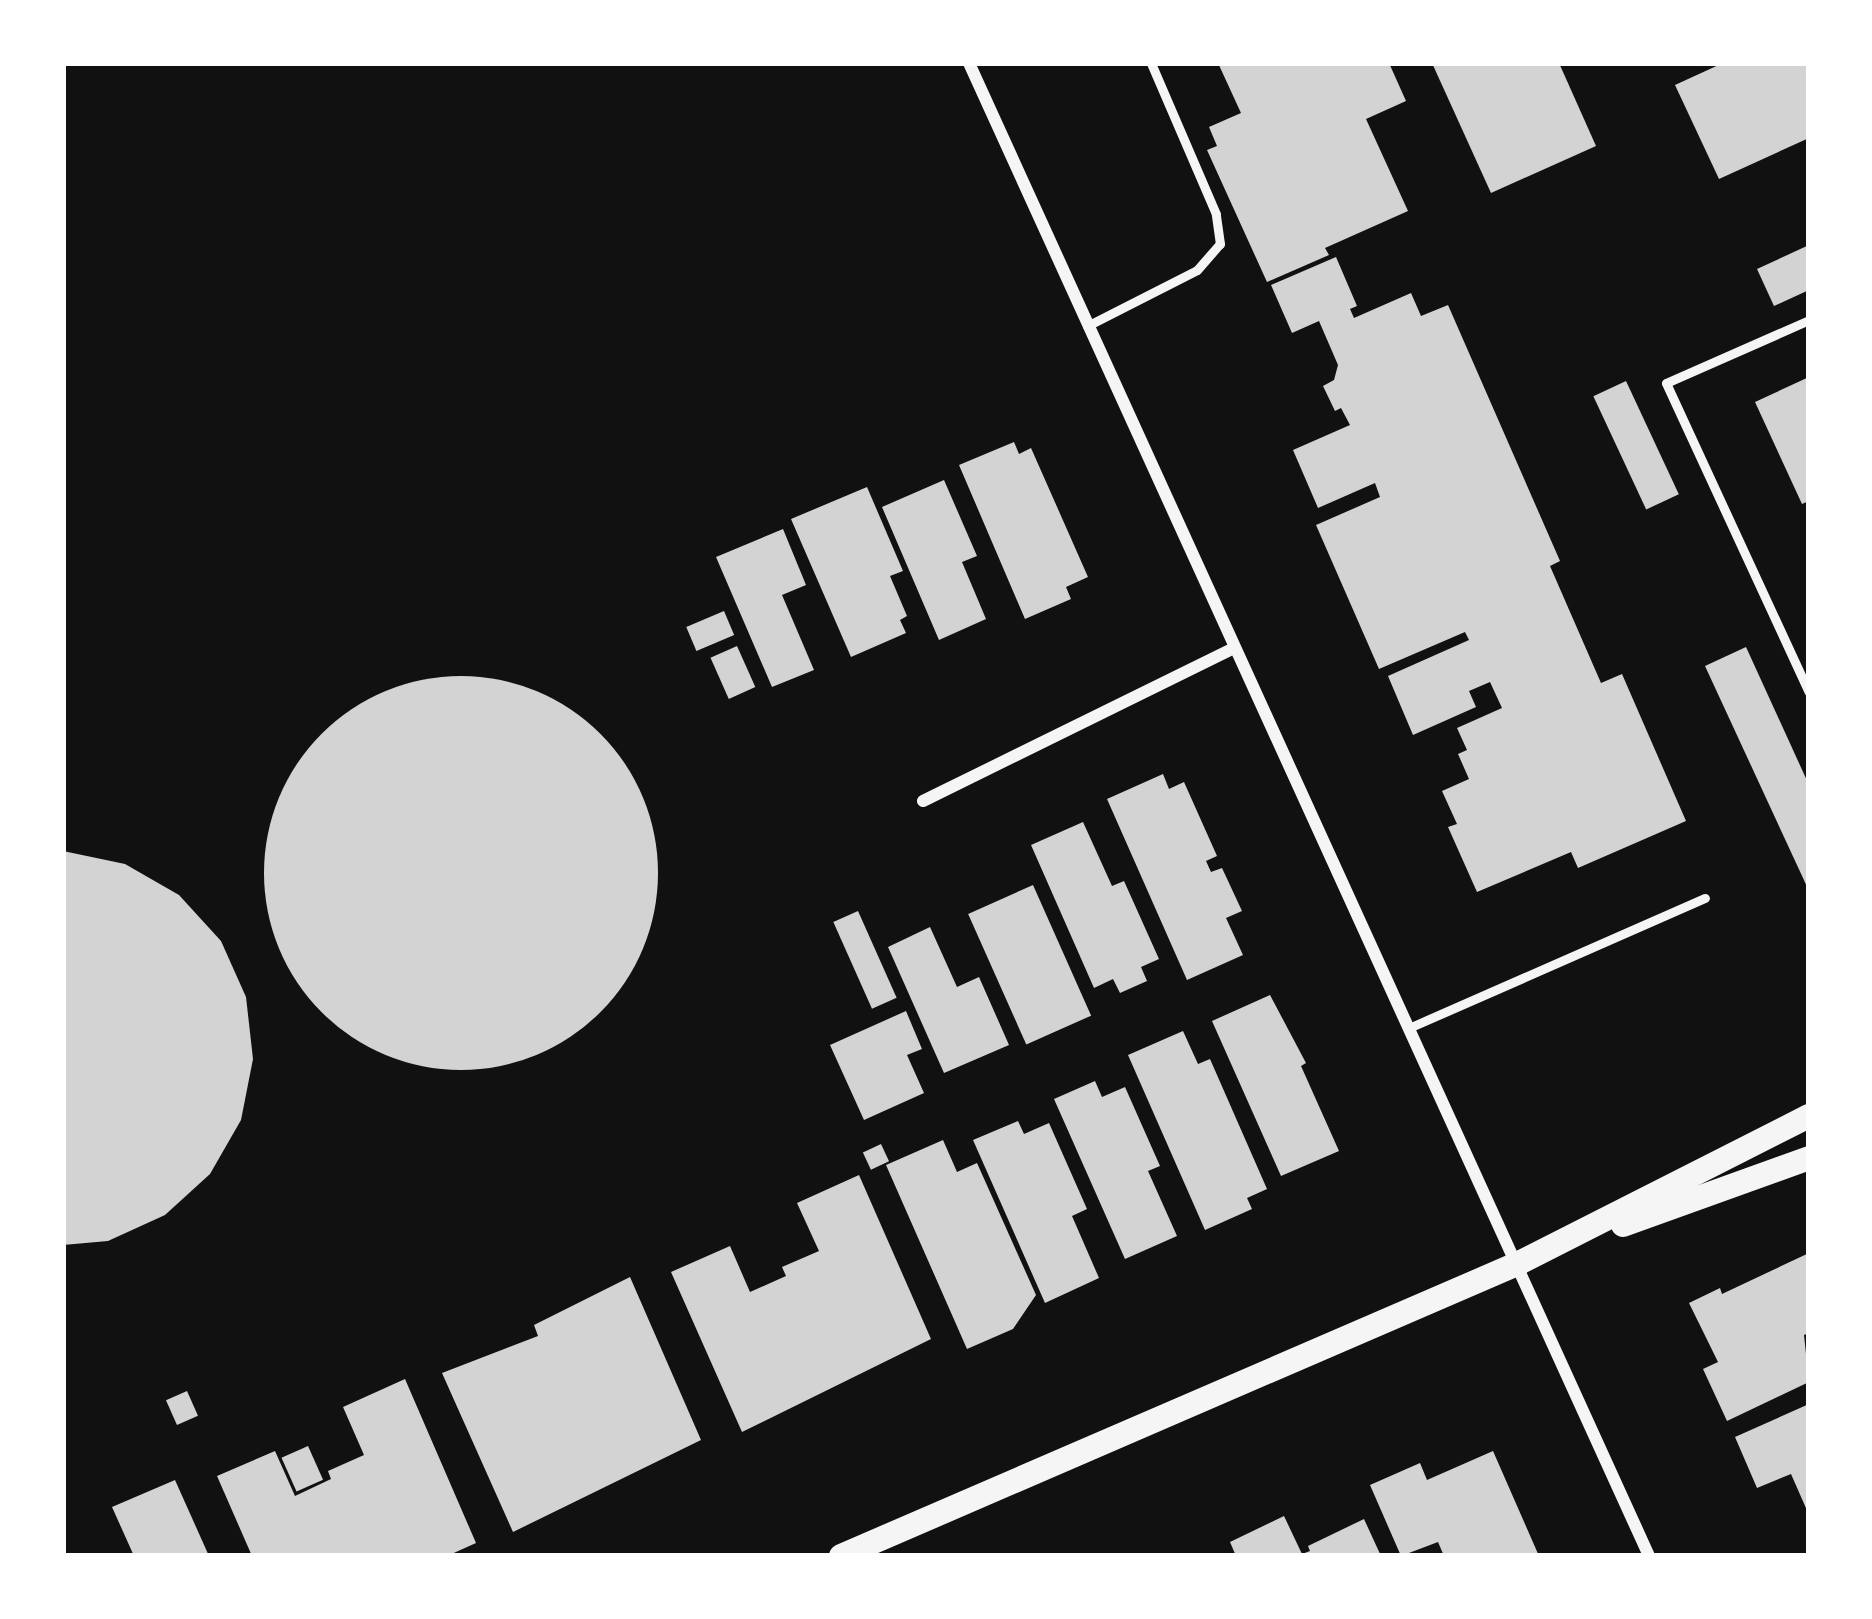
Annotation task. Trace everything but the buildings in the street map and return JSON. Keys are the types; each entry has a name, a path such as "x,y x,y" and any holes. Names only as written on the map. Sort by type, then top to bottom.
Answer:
{"main road":[{"path":"841,1556 1519,1262 1809,1116"},
{"path":"1519,1262 1809,1157"}],"street":[{"path":"968,63 1519,1262 1649,1556"},
{"path":"923,802 1234,648"}],"lane":[{"path":"1087,326 1197,270 1220,244 1216,214 1150,63"},
{"path":"1809,320 1666,383 1809,692"},
{"path":"1411,1027 1705,898"}]}
